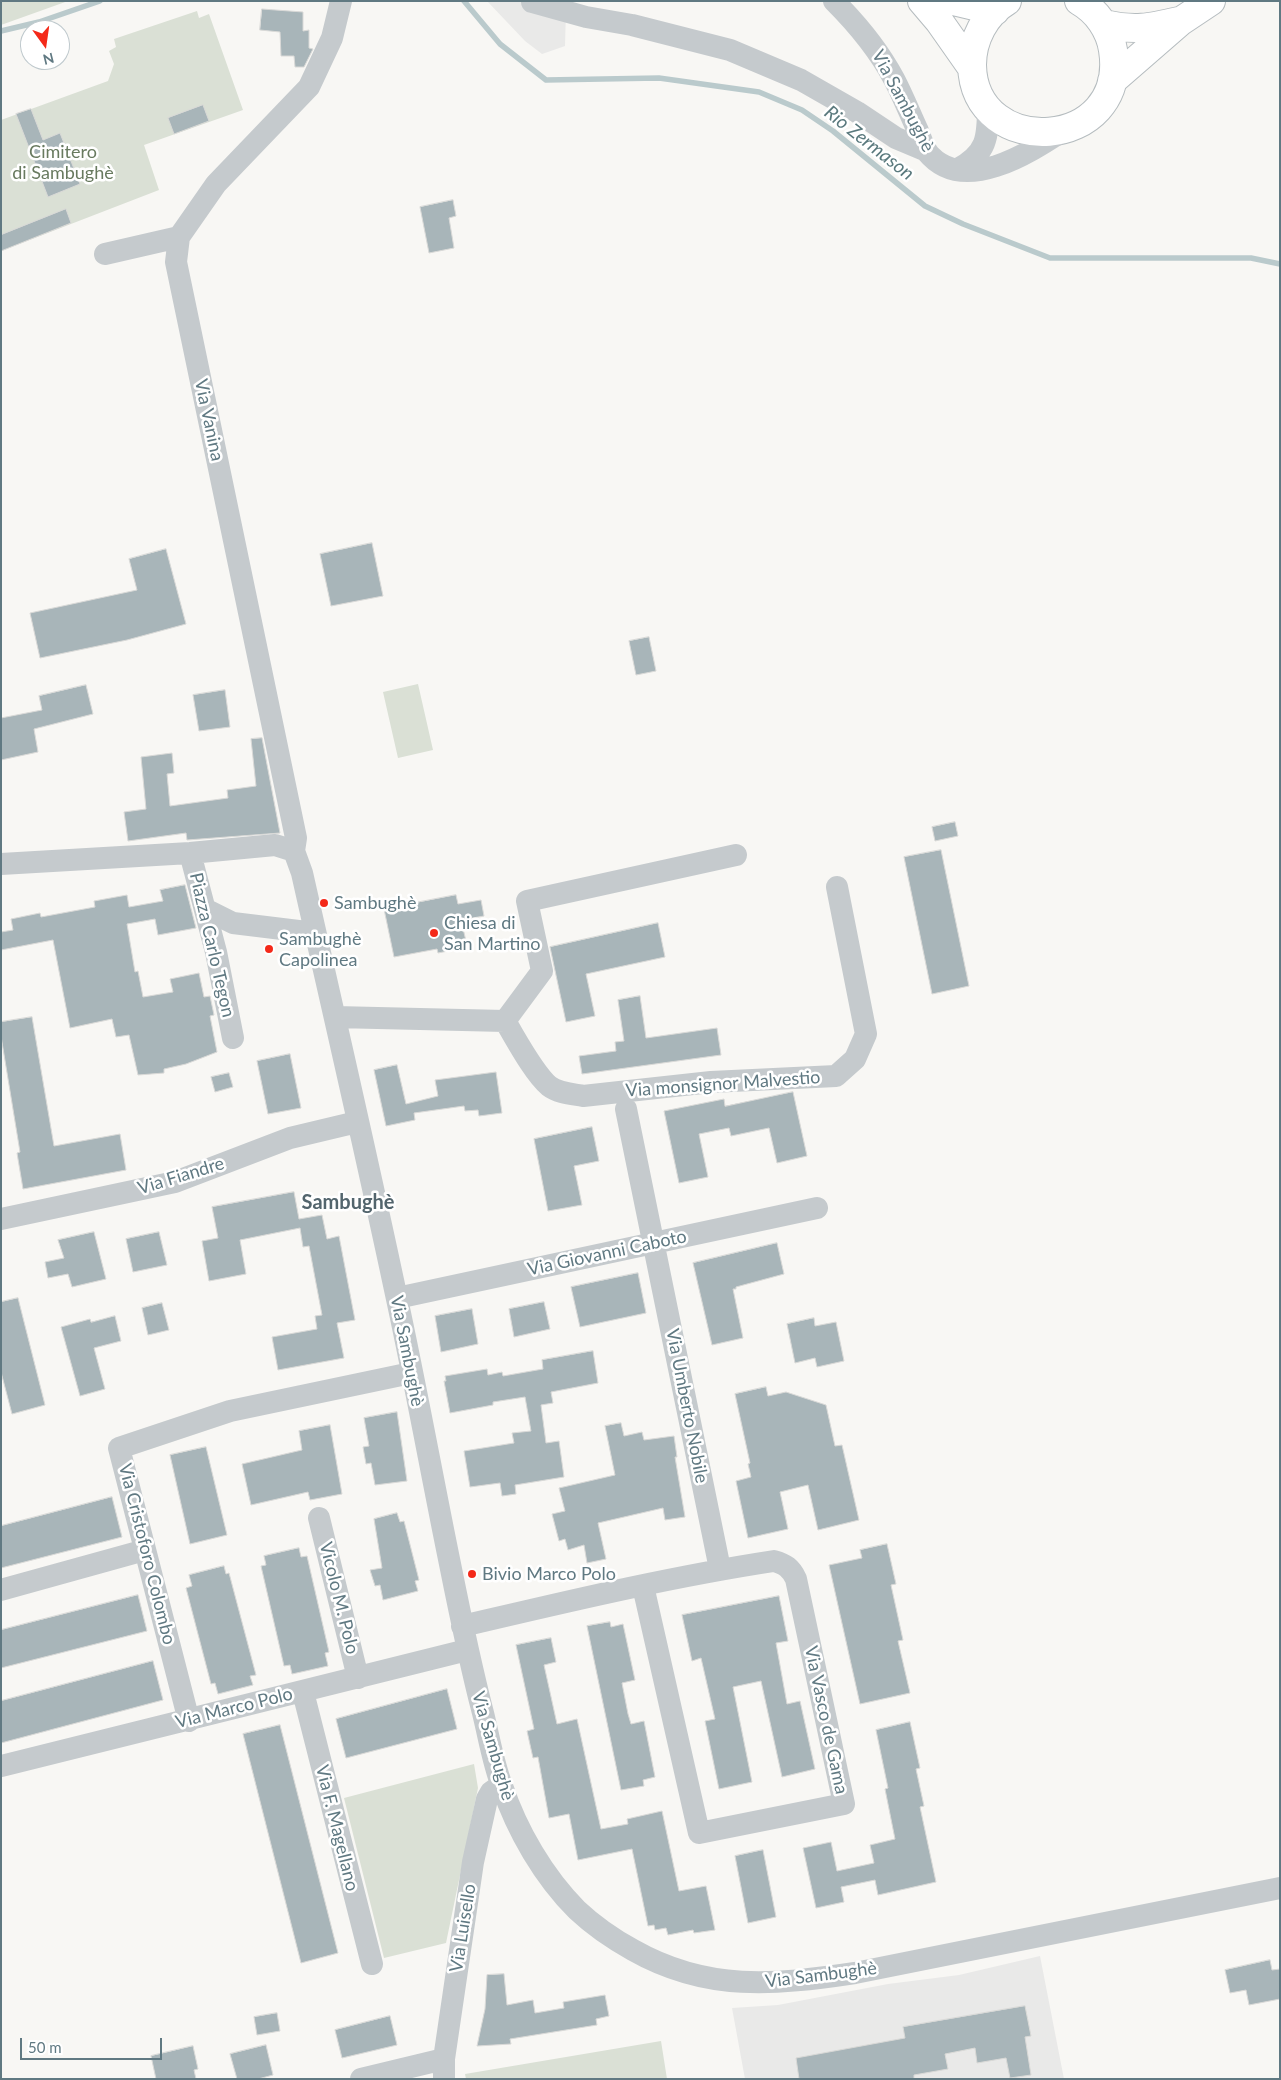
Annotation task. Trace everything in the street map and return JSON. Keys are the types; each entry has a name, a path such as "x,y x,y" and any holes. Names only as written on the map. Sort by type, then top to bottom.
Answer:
{"main road":[{"path":"922,1 939,21 972,68"},
{"path":"953,1 1001,6"},
{"path":"1001,6 983,25 975,43 972,68 977,88 988,107 1006,123 1022,130 1040,133 1064,130 1083,120 1099,106 1112,81 1114,69 1113,46 1104,24 1095,13 1080,1"},
{"path":"1112,81 1181,21 1211,1"},
{"path":"1104,24 1122,28 1142,29 1181,21"}],"street":[{"path":"104,254 178,238 216,184 309,87 332,38 341,1"},
{"name":"Via Sambughè","path":"834,1 876,48 895,81 927,151 940,163 958,169"},
{"path":"532,2 586,17 632,25 730,50 801,80 857,112 896,138 927,151"},
{"path":"958,169 975,158 983,148 988,130 988,107"},
{"path":"958,169 980,170 1002,164 1036,149 1064,130"},
{"name":"Via Vanina","path":"178,238 176,262 296,838 294,851"},
{"name":"Piazza Carlo Tegon","path":"1,864 275,845 294,851"},
{"name":"Via Sambughè","path":"294,851 302,873 397,1298 467,1650 501,1785 532,1849 562,1893 578,1910 598,1927 654,1962 683,1973 746,1983 810,1980 856,1973 1280,1888"},
{"name":"Piazza Carlo Tegon","path":"190,852 216,952 233,1038"},
{"path":"334,1017 505,1021 542,971 527,901 736,855"},
{"name":"Via monsignor Malvestio","path":"505,1021 538,1073 550,1087 564,1093 583,1096 711,1082 836,1076 855,1059 866,1034 837,887"},
{"path":"205,909 232,923 315,933"},
{"name":"Via Umberto Nobile","path":"626,1109 720,1569"},
{"name":"Via Fiandre","path":"1,1219 175,1182 290,1138 357,1122"},
{"name":"Via Giovanni Caboto","path":"397,1298 817,1208"},
{"name":"Via Cristoforo Colombo","path":"189,1721 120,1448 230,1411 411,1373"},
{"name":"Vicolo M. Polo","path":"319,1518 358,1678"},
{"path":"1,1590 145,1550"},
{"name":"Via Vasco de Gama","path":"462,1626 720,1569 774,1561 782,1563 792,1570 796,1579 844,1804 699,1833 644,1586"},
{"name":"Via Marco Polo","path":"1,1766 153,1727 189,1721 467,1650"},
{"name":"Via F. Magellano","path":"303,1692 372,1964"},
{"name":"Via Luisello","path":"444,2069 475,1853 487,1799 491,1792 501,1785"},
{"path":"361,2079 444,2069"}],"shaded area":[{"path":"487,1 563,1 566,10 565,46 542,54 525,41"},
{"path":"1040,1956 1064,2079 745,2079 732,2008 778,2005 888,1984 959,1975"}],"green space":[{"path":"1,1 68,1 1,25"},
{"name":"Cimitero di Sambughè","path":"197,11 199,18 209,14 243,110 144,145 159,190 1,251 1,120 108,81 114,64 109,51 116,47 114,39"},
{"path":"418,684 433,750 398,758 383,692"},
{"path":"474,1764 478,1788 446,1943 384,1958 344,1798"},
{"path":"661,2041 667,2079 466,2079 465,2074"}],"building":[{"path":"262,9 303,12 303,31 309,30 309,48 313,49 304,67 295,67 294,56 281,56 280,32 260,30"},
{"path":"203,105 209,121 174,134 168,118"},
{"path":"31,109 43,140 60,133 80,184 48,197 16,114"},
{"path":"453,200 456,216 449,218 454,248 429,253 420,207"},
{"path":"66,209 71,223 1,251 1,235"},
{"path":"372,543 383,596 331,606 320,554"},
{"path":"166,549 186,624 127,640 40,658 30,613 137,590 129,559"},
{"path":"649,637 656,671 636,675 629,641"},
{"path":"86,685 93,714 34,729 38,752 1,760 1,718 42,710 39,696"},
{"path":"225,690 230,727 199,731 193,695"},
{"path":"262,738 280,833 187,840 186,833 128,841 124,812 146,809 141,757 172,753 174,773 167,774 170,806 228,798 227,790 256,786 251,739"},
{"path":"955,822 958,836 935,841 932,827"},
{"path":"941,850 969,986 932,994 904,857"},
{"path":"185,885 196,928 158,935 155,919 127,924 135,972 138,971 143,997 173,992 170,979 199,973 204,997 210,996 214,1015 210,1016 217,1052 186,1064 164,1069 164,1073 138,1075 129,1035 116,1037 112,1019 70,1028 53,940 1,950 1,932 13,930 11,919 40,913 41,917 95,907 94,901 127,895 129,907 163,901 160,890"},
{"path":"456,895 458,904 481,900 484,916 461,920 466,941 452,944 453,950 438,953 437,949 394,957 384,909"},
{"path":"658,923 665,957 586,974 595,1016 566,1022 550,947"},
{"path":"640,996 646,1038 717,1028 721,1055 582,1074 579,1056 616,1051 615,1042 624,1041 618,1000"},
{"path":"32,1017 54,1146 120,1134 126,1170 23,1189 17,1153 20,1152 1,1036 1,1022"},
{"path":"290,1054 301,1108 268,1114 257,1061"},
{"path":"397,1065 406,1104 438,1096 435,1080 496,1072 502,1113 479,1116 478,1110 465,1111 464,1106 414,1113 415,1120 386,1126 374,1070"},
{"path":"229,1073 233,1087 215,1092 211,1077"},
{"path":"793,1092 807,1156 777,1163 769,1128 731,1136 729,1128 699,1134 708,1177 679,1183 664,1111 724,1099 725,1106"},
{"path":"592,1127 599,1161 574,1166 582,1205 548,1211 534,1139"},
{"path":"294,1192 299,1219 322,1215 327,1239 339,1236 355,1320 337,1323 344,1358 278,1370 272,1337 317,1329 315,1316 322,1315 309,1246 303,1247 300,1228 240,1240 246,1274 209,1281 202,1241 218,1238 212,1207"},
{"path":"94,1232 106,1279 72,1287 68,1274 48,1278 45,1262 64,1258 58,1240"},
{"path":"159,1232 167,1265 133,1272 126,1239"},
{"path":"777,1243 784,1274 733,1289 743,1338 712,1345 693,1263"},
{"path":"638,1273 646,1313 580,1327 571,1287"},
{"path":"18,1298 45,1405 12,1414 1,1372 1,1302"},
{"path":"544,1302 550,1329 514,1337 509,1309"},
{"path":"162,1303 169,1330 148,1335 142,1308"},
{"path":"472,1309 478,1344 441,1352 435,1316"},
{"path":"115,1316 121,1341 94,1348 105,1389 80,1396 61,1327 90,1319 91,1322"},
{"path":"814,1318 815,1326 836,1322 844,1361 817,1367 815,1358 795,1363 787,1324"},
{"path":"593,1351 598,1383 551,1392 553,1403 541,1405 546,1443 559,1441 564,1477 515,1485 516,1494 502,1496 500,1483 470,1487 464,1451 514,1443 512,1433 531,1431 525,1397 493,1402 493,1405 450,1413 444,1381 446,1381 445,1376 487,1369 488,1375 502,1372 503,1376 543,1369 542,1360"},
{"path":"766,1387 768,1396 786,1392 826,1405 835,1446 842,1445 859,1520 818,1530 808,1485 780,1492 788,1529 748,1538 736,1481 751,1477 748,1464 750,1463 735,1394"},
{"path":"397,1412 407,1481 375,1485 371,1463 366,1464 363,1447 369,1446 364,1418"},
{"path":"621,1423 624,1436 642,1432 644,1440 674,1436 677,1457 675,1457 685,1517 665,1520 663,1508 598,1523 606,1559 587,1563 584,1545 568,1550 565,1539 559,1541 552,1514 565,1511 559,1488 615,1475 605,1426"},
{"path":"330,1425 342,1494 310,1500 308,1492 251,1505 242,1464 302,1450 299,1431"},
{"path":"206,1447 227,1535 190,1544 170,1455"},
{"path":"112,1497 122,1537 1,1568 1,1526"},
{"path":"397,1513 400,1522 404,1521 419,1580 415,1581 418,1591 383,1600 380,1585 375,1586 370,1570 382,1568 374,1519"},
{"path":"887,1544 896,1584 891,1585 903,1640 898,1641 910,1693 860,1704 829,1565 862,1558 860,1550"},
{"path":"299,1548 301,1557 307,1556 329,1652 325,1653 328,1666 292,1674 290,1665 284,1666 261,1566 266,1565 264,1556"},
{"path":"224,1566 226,1574 229,1573 256,1675 250,1676 253,1685 218,1694 215,1683 211,1684 186,1588 192,1586 189,1575"},
{"path":"138,1595 147,1631 1,1668 1,1630"},
{"path":"779,1596 788,1641 776,1643 787,1704 800,1701 815,1769 782,1777 761,1681 733,1687 752,1782 719,1789 705,1721 715,1719 701,1658 692,1661 682,1615"},
{"path":"610,1622 611,1627 623,1624 635,1680 622,1683 628,1714 631,1724 644,1721 655,1777 643,1780 644,1786 621,1790 587,1626"},
{"path":"551,1638 556,1662 544,1665 557,1724 577,1719 601,1829 628,1824 627,1819 662,1811 679,1891 706,1886 715,1930 694,1933 693,1930 668,1935 666,1928 655,1930 654,1925 648,1926 632,1849 578,1860 569,1814 549,1818 538,1757 533,1758 527,1731 534,1729 516,1645"},
{"path":"153,1661 163,1700 1,1743 1,1701"},
{"path":"447,1689 457,1729 346,1758 336,1719"},
{"path":"910,1722 920,1768 916,1769 924,1806 920,1807 936,1882 878,1895 875,1880 841,1887 844,1902 816,1908 803,1848 831,1842 837,1871 874,1863 870,1845 895,1839 885,1789 888,1788 876,1730"},
{"path":"280,1725 338,1953 301,1963 243,1734"},
{"path":"763,1850 776,1917 748,1923 735,1856"},
{"path":"1270,1960 1272,1970 1280,1969 1280,1999 1249,2005 1246,1990 1230,1993 1225,1970"},
{"path":"504,1974 507,2005 533,2000 535,2013 564,2008 563,2002 605,1995 609,2016 596,2019 597,2025 510,2039 511,2044 477,2046 485,2009 487,1975"},
{"path":"1025,2006 1031,2036 1025,2037 1031,2075 1010,2078 1006,2058 977,2063 975,2048 945,2054 948,2069 914,2075 914,2079 799,2079 796,2058 905,2038 903,2027"},
{"path":"277,2013 280,2031 257,2035 254,2017"},
{"path":"390,2016 397,2045 342,2058 335,2030"},
{"path":"266,2045 273,2075 258,2079 237,2079 230,2054"},
{"path":"193,2046 198,2069 194,2070 196,2079 156,2079 151,2056"}],"waterway":[{"name":"Rio Zermason","path":"1,31 39,22 100,1"},
{"name":"Rio Zermason","path":"464,1 500,44 546,80 659,78 759,92 802,110 833,131 925,206 963,224 1050,258 1251,258 1280,264"}],"place":[{"name":"Sambughè","path":"324,903"},
{"name":"Chiesa di San Martino","path":"434,933"},
{"name":"Sambughè Capolinea","path":"269,949"},
{"name":"Bivio Marco Polo","path":"472,1574"}],"district":[{"name":"Sambughè","path":"348,1203"}]}
